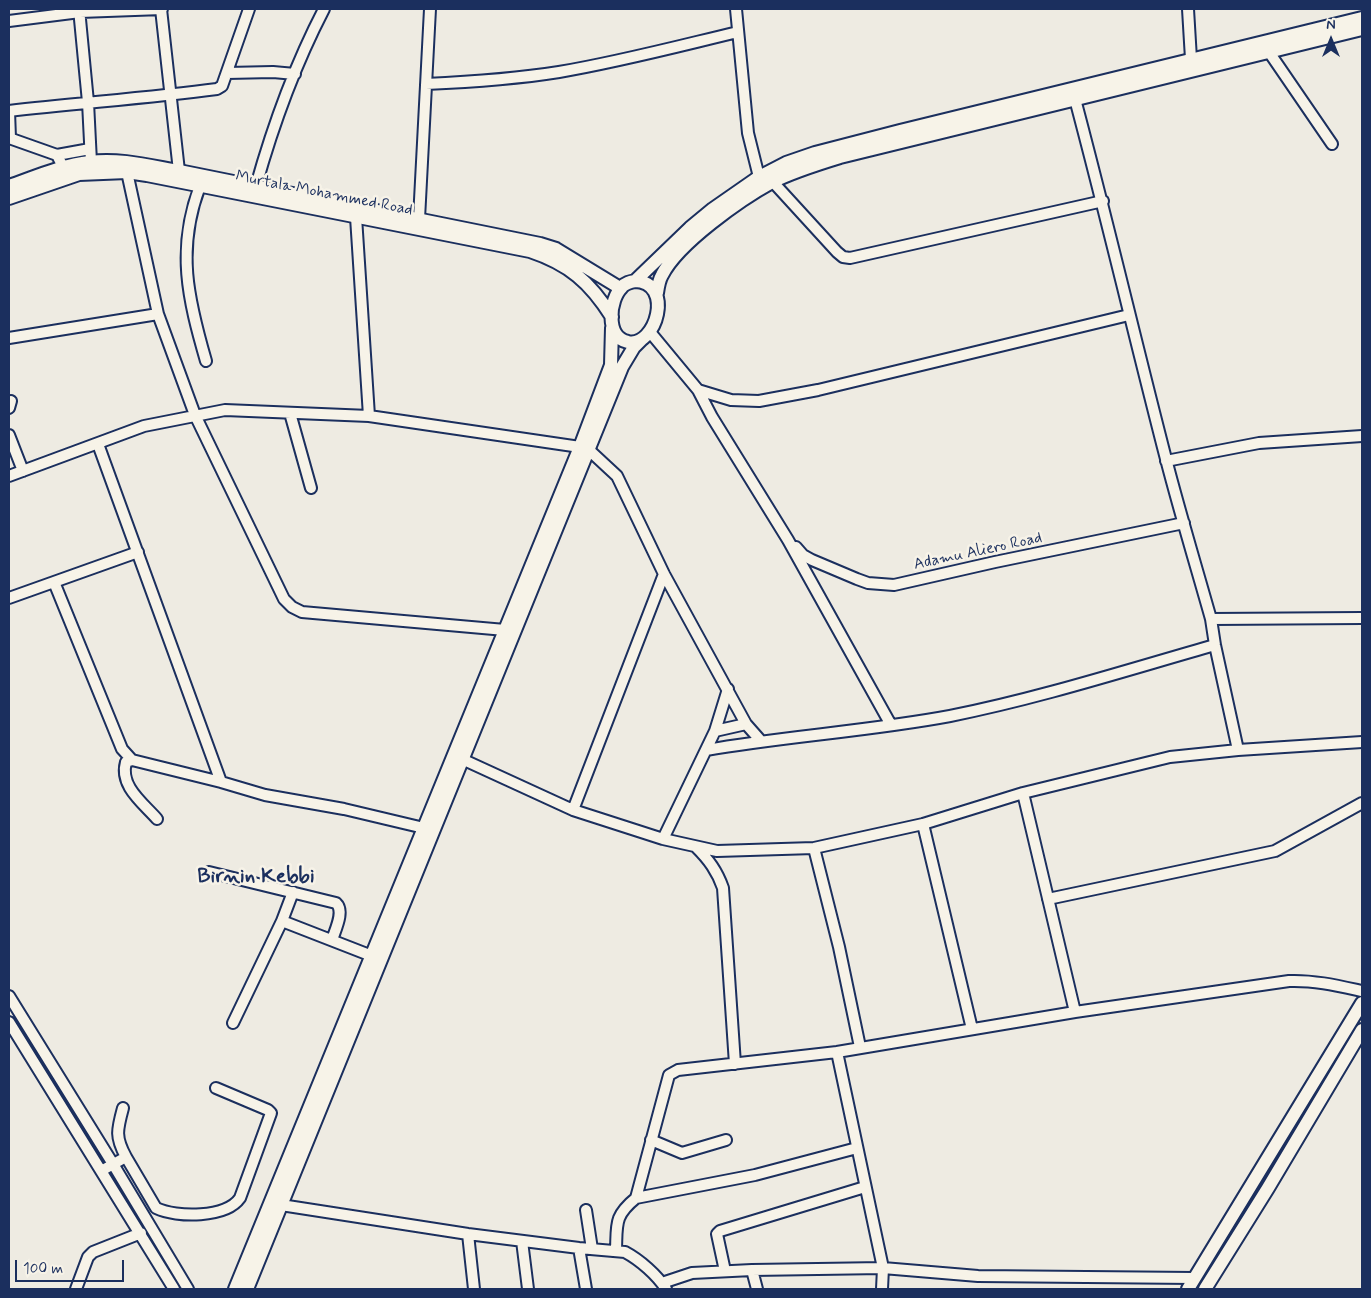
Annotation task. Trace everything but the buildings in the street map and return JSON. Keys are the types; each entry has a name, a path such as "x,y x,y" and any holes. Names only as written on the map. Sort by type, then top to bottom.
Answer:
{"main road":[{"path":"234,1289 505,630 622,367 634,347 646,336 656,316 657,293 665,269 692,240 740,202 773,182 797,171 840,157 1075,99 1362,18"},
{"path":"636,281 690,228 759,177 786,163 814,153 1192,59 1362,29"},
{"name":"Murtala Mohammed Road","path":"9,186 63,167 90,155 124,162 147,171 200,186 530,252 546,256 560,263 582,279 594,290 612,322"},
{"name":"Murtala Mohammed Road","path":"9,198 79,174 179,171 540,244 556,249 620,288"},
{"path":"247,1289 464,760 584,449 611,365 614,302 620,288 625,284 636,281 649,284 657,293"},
{"path":"612,322 618,337 627,342 633,343 646,336"},
{"path":"1191,1284 1362,1003"},
{"path":"1205,1289 1362,1030"}],"street":[{"path":"9,21 80,11 161,9 179,171"},
{"path":"80,11 88,102 90,155 57,155 10,138 9,111 88,102 172,95 217,89 222,86 249,9"},
{"path":"256,186 268,143 294,74 306,44 324,9"},
{"path":"419,219 430,9"},
{"path":"736,9 748,133 759,177"},
{"path":"1188,9 1192,59"},
{"path":"426,84 480,81 558,72 605,64 738,32"},
{"path":"1267,46 1332,144"},
{"path":"227,73 273,72 294,74"},
{"path":"1075,99 1103,201 1166,461 1211,619 1214,645 1238,750"},
{"path":"57,155 63,167"},
{"path":"127,172 158,314 195,415 284,599 292,607 302,612 505,630"},
{"path":"773,182 837,252 843,257 850,258 1103,201"},
{"path":"200,186 192,207 186,247 187,279 206,361"},
{"path":"356,217 369,416"},
{"path":"9,338 158,314"},
{"path":"698,390 731,400 759,401 828,388 1129,314"},
{"path":"646,336 698,390 788,540 891,725"},
{"path":"9,476 144,426 224,410 369,416 584,449 617,476 664,574 746,724 761,741"},
{"path":"290,413 311,488"},
{"path":"9,435 23,471"},
{"path":"1166,461 1259,443 1362,436"},
{"path":"98,444 221,782"},
{"name":"Adamu Aliero Road","path":"788,540 803,555 824,565 868,583 894,585 1184,523"},
{"path":"9,598 138,552"},
{"path":"573,810 664,574"},
{"path":"54,582 122,749 132,760"},
{"path":"1211,619 1362,618"},
{"path":"706,750 949,716 1004,704 1214,645"},
{"path":"664,839 715,731 728,689"},
{"path":"715,731 746,724"},
{"path":"464,760 573,810 664,839 718,851 814,848 923,824 1024,793 1170,757 1238,750 1362,742"},
{"path":"157,819 129,788 125,778 124,769 126,762 132,760 265,795 344,809 424,828"},
{"path":"1024,793 1075,1012"},
{"path":"1048,899 1275,851 1362,803"},
{"path":"923,824 972,1029"},
{"path":"695,846 710,861 719,875 723,888 735,1064"},
{"path":"814,848 840,947 860,1047"},
{"path":"209,872 336,902 341,911 332,940"},
{"path":"233,1023 282,921 293,892"},
{"path":"282,921 372,956"},
{"path":"636,1198 668,1075 678,1070 837,1052 1075,1012 1290,981 1300,980 1362,991"},
{"path":"9,996 188,1289"},
{"path":"9,1022 174,1289"},
{"path":"837,1052 883,1268 882,1289"},
{"path":"123,1108 117,1128 118,1142 156,1208 173,1214 209,1213 225,1210 236,1205 240,1198 271,1114 268,1110 216,1088"},
{"path":"651,1140 682,1153 726,1140"},
{"path":"616,1250 618,1219 627,1206 636,1198 754,1175 857,1148"},
{"path":"101,1171 126,1157"},
{"path":"726,1272 717,1234 720,1231 865,1187"},
{"path":"281,1205 468,1234 579,1248 616,1250 632,1255 664,1286 692,1273 883,1268 978,1276 1191,1284"},
{"path":"586,1210 592,1249"},
{"path":"76,1289 88,1257 93,1252 141,1233"},
{"path":"468,1234 474,1289"},
{"path":"522,1241 528,1289"},
{"path":"579,1248 586,1289"},
{"path":"752,1270 757,1289"}],"district":[{"name":"Birnin Kebbi","path":"256,878"}]}
